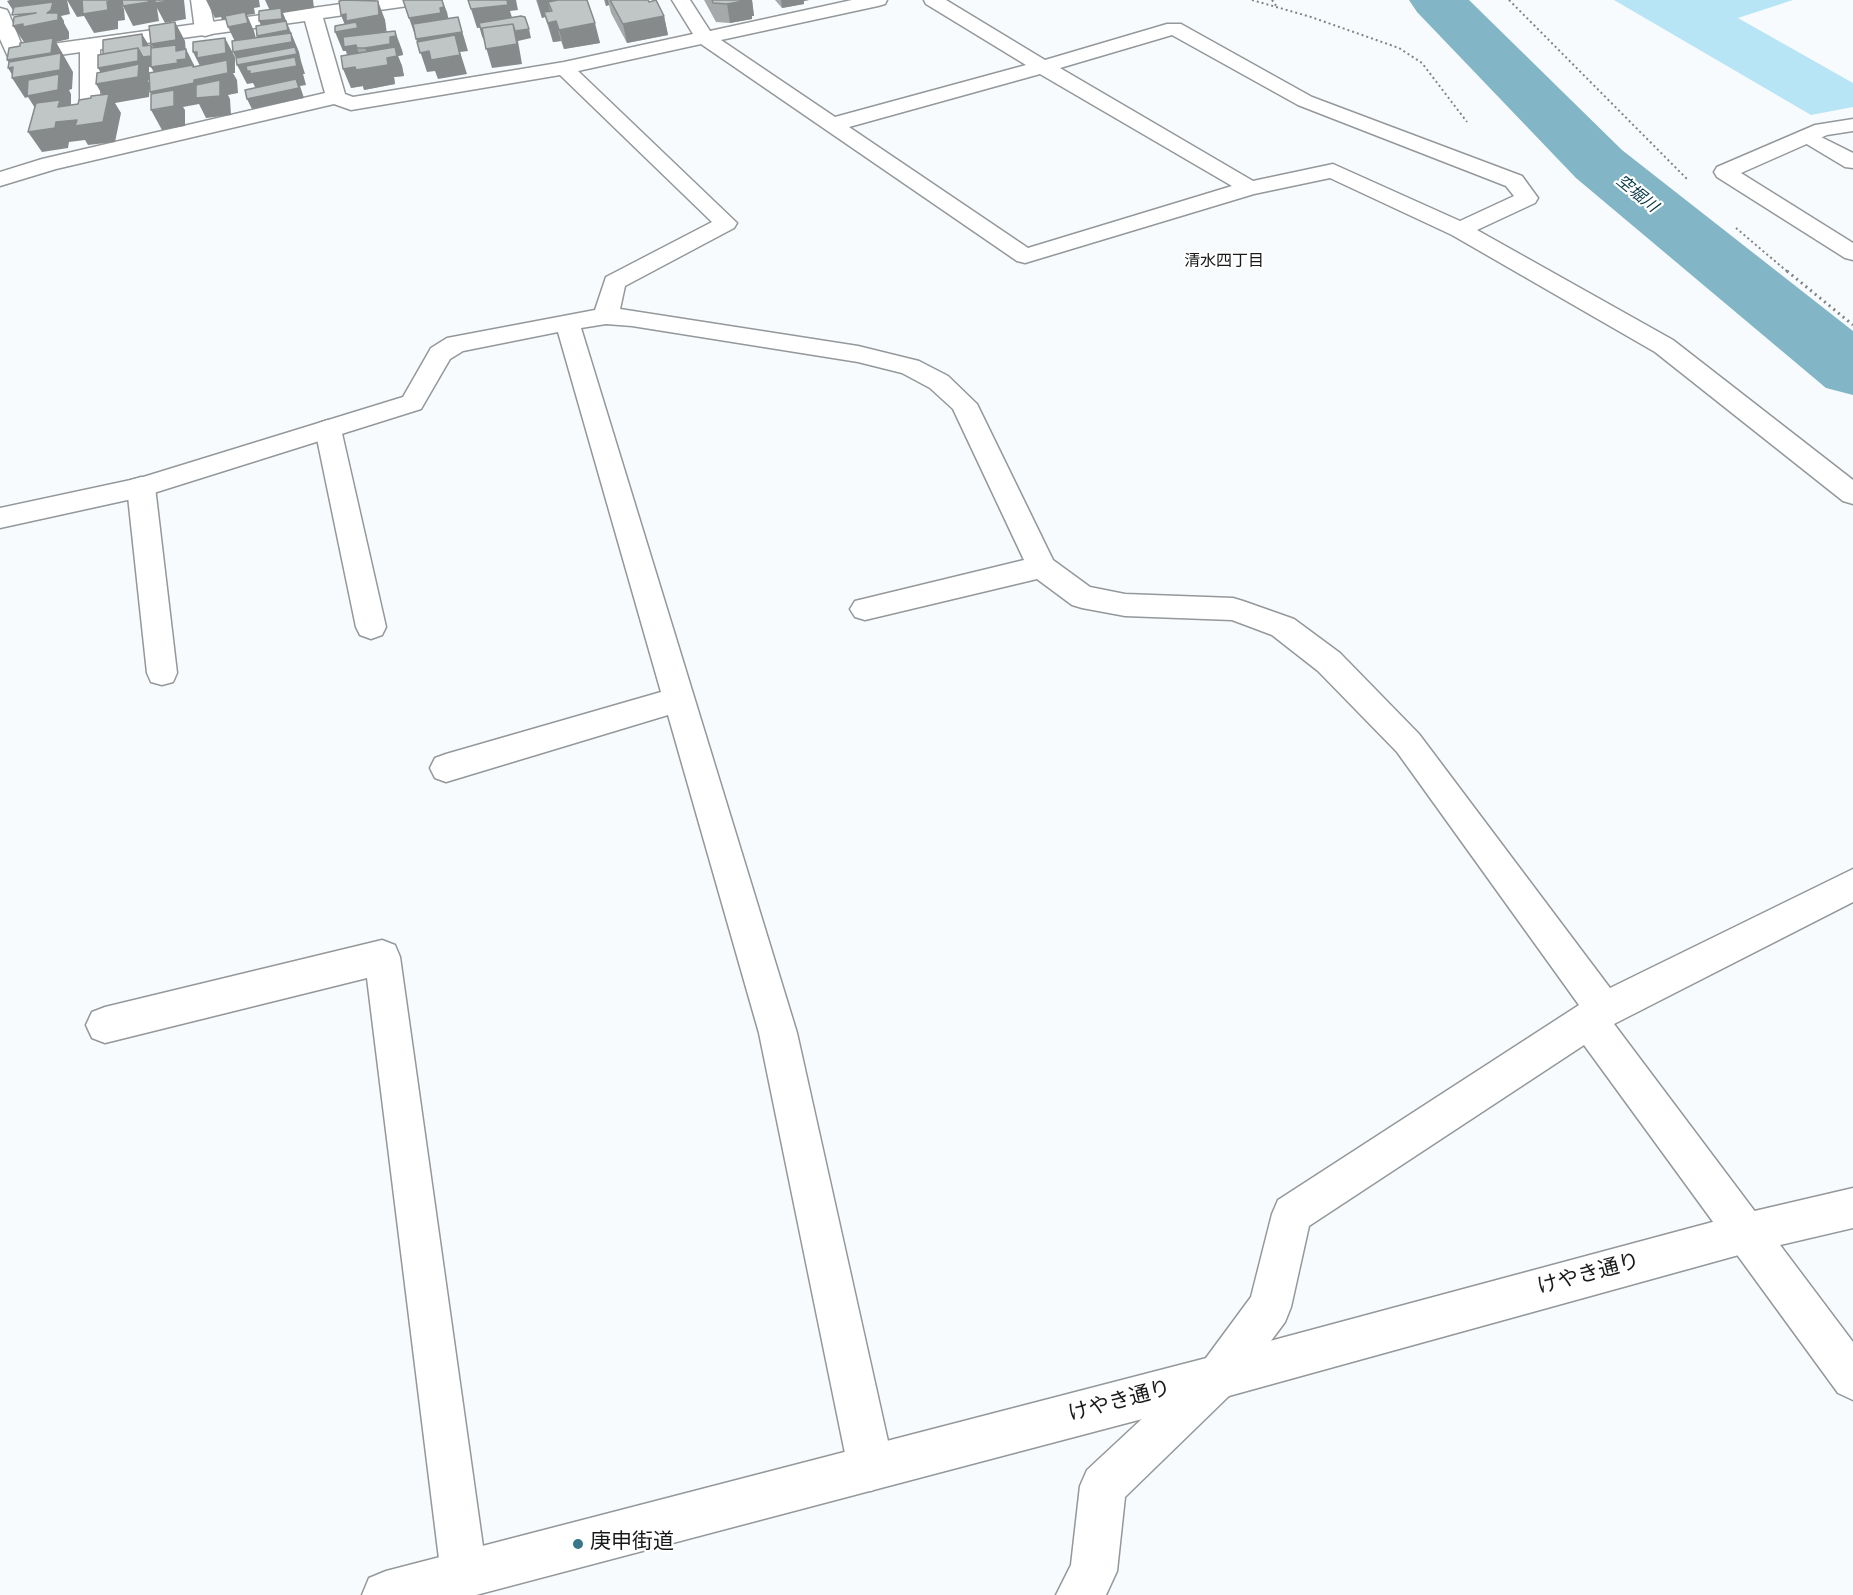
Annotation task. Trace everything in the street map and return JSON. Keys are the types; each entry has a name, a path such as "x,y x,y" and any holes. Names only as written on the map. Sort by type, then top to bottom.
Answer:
{"street":[{"path":"200,0 205,30"},
{"path":"0,14 16,55 313,15 349,5 408,0"},
{"path":"681,0 705,38 1025,256 1250,188 1333,171 1460,230 1664,346 1853,494"},
{"path":"0,179 50,164 336,97 351,104 564,68 878,0"},
{"path":"933,0 1250,188"},
{"path":"313,15 336,97"},
{"path":"831,125 1043,67 1173,28 1305,101 1514,181 1527,198 1460,230"},
{"path":"90,45 90,110"},
{"path":"564,68 726,223 614,282 606,316"},
{"path":"1853,125 1822,129 1725,172 1853,253"},
{"path":"1807,136 1853,162"},
{"path":"0,518 141,487 412,403 440,354 456,344 567,322 606,316 632,318 858,354 910,367 939,382 964,405 1042,567 1082,597 1125,605 1233,609 1283,627 1329,662 1408,743 1746,1233 1853,1378"},
{"path":"567,322 778,1033 871,1468"},
{"path":"328,429 371,627"},
{"path":"141,487 162,673"},
{"path":"865,609 1042,567"},
{"path":"446,768 680,699"},
{"path":"1080,1595 1094,1571 1103,1486 1218,1377 1269,1307 1292,1214 1596,1016 1853,885"},
{"path":"105,1025 382,957 465,1575"},
{"name":"けやき通り","path":"386,1595 1218,1377 1746,1233 1853,1208"}],"path":[{"path":"1252,0 1311,16 1399,48 1422,63 1514,181"},
{"path":"1272,0 1277,7"},
{"path":"1509,0 1693,185"},
{"path":"1735,227 1853,325"}],"shaded area":[{"path":"1614,0 1793,0 1738,18 1853,83 1853,107 1811,115"}],"building":[{"path":"82,0 115,0 107,2 108,10 83,14"},
{"path":"122,0 148,0 149,2 123,6"},
{"path":"155,0 176,0 155,3"},
{"path":"403,0 442,0 444,7 440,8 441,13 409,18"},
{"path":"468,0 507,0 508,5 471,9"},
{"path":"587,0 595,23 559,30 556,21 548,23 544,12 552,11 548,2"},
{"path":"610,0 648,0 649,2 656,0 664,16 623,24"},
{"path":"712,0 749,0 727,4 713,3"},
{"path":"339,1 378,1 379,15 346,21 346,14 341,15"},
{"path":"53,2 51,10 47,13 58,13 58,20 23,27 23,24 13,26 14,17 36,13 12,15 14,7"},
{"path":"281,8 282,19 259,21 259,11"},
{"path":"245,12 248,23 228,27 225,16"},
{"path":"458,17 462,32 416,39 413,24"},
{"path":"525,17 529,29 515,31 513,24 482,28 483,37 479,23"},
{"path":"286,21 288,30 257,36 256,26"},
{"path":"175,22 176,40 151,44 149,26"},
{"path":"356,22 358,28 335,32 335,26"},
{"path":"513,24 517,44 486,49 482,28"},
{"path":"395,31 396,36 390,37 390,44 365,48 357,48 356,45 344,47 343,37"},
{"path":"291,33 292,42 233,52 232,41"},
{"path":"142,34 143,46 151,45 151,56 143,57 138,48 103,54 103,40"},
{"path":"455,35 460,55 431,60 429,51 420,53 417,42"},
{"path":"53,38 51,53 7,60 9,48 20,46 20,43"},
{"path":"225,38 226,53 197,58 197,52 193,52 193,42"},
{"path":"176,45 176,51 186,49 186,59 177,60 178,63 151,67 151,48"},
{"path":"295,47 297,54 237,65 236,58"},
{"path":"395,47 397,56 387,58 388,65 356,70 355,67 343,69 341,56"},
{"path":"138,48 138,61 98,68 98,55"},
{"path":"61,53 60,70 12,78 13,67 8,68 9,62"},
{"path":"295,57 297,66 250,74 250,71 247,71 246,66"},
{"path":"227,60 228,73 150,92 149,73"},
{"path":"139,64 138,77 96,84 97,73"},
{"path":"59,74 58,90 27,96 28,80"},
{"path":"296,79 299,88 247,99 245,90"},
{"path":"220,80 220,96 196,98 196,85"},
{"path":"174,90 174,106 151,110 151,94"},
{"path":"109,94 103,122 75,126 77,120 56,122 55,128 28,132 36,103 60,100 58,107 78,104 79,100 91,98 91,96"}],"waterway":[{"name":"空堀川","path":"1437,0 1599,164 1853,370"}],"place":[{"name":"庚申街道","path":"578,1544"}],"district":[{"name":"清水四丁目","path":"1224,263"}]}
